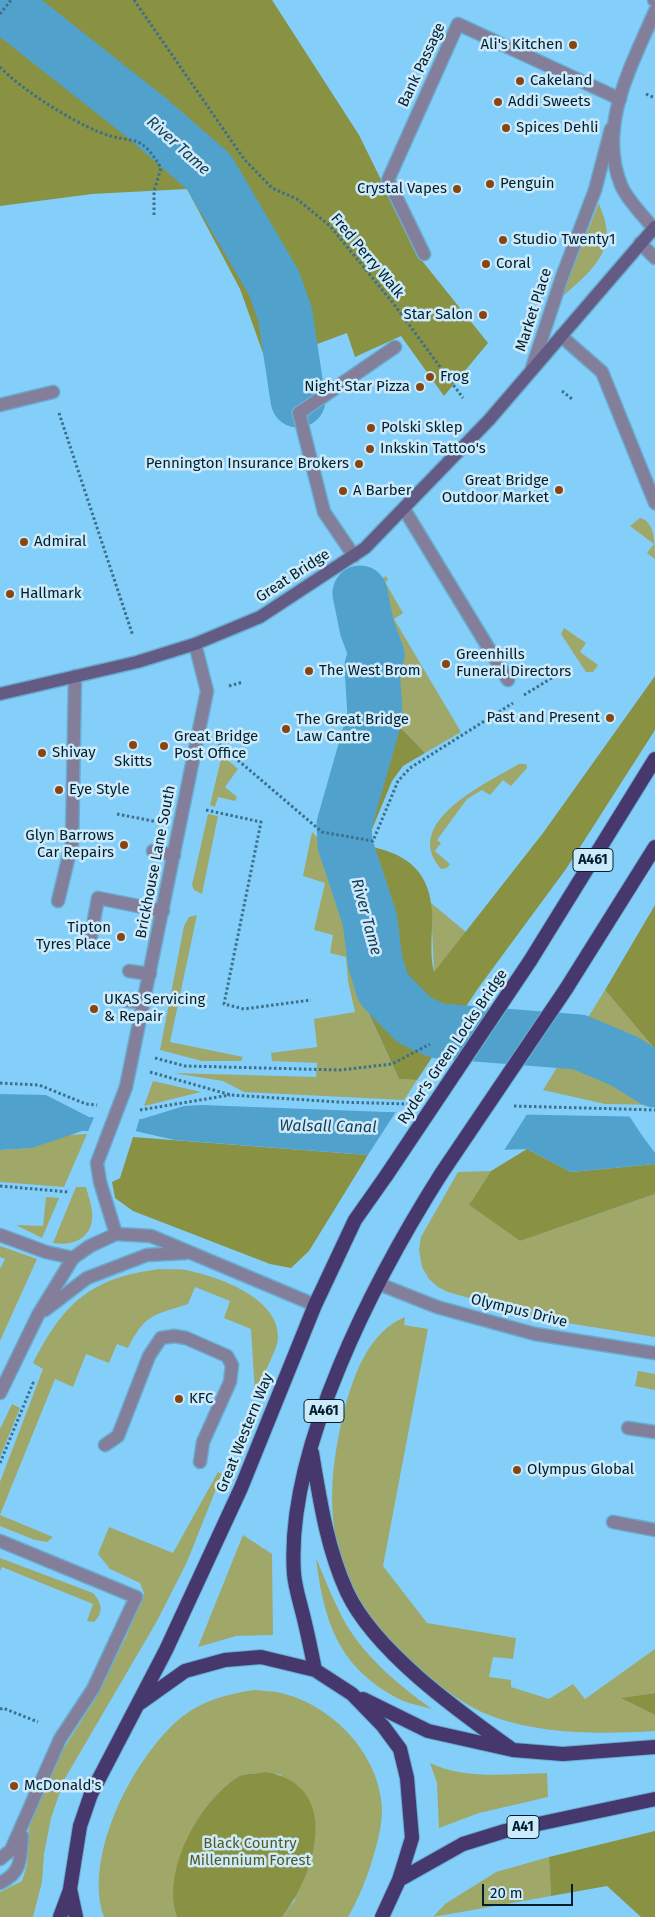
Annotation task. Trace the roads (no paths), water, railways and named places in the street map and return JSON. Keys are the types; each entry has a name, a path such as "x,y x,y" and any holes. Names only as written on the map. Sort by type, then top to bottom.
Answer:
{"highway":[{"name":"Ryder's Green Locks Bridge","path":"386,1176 530,961 655,760"},
{"name":"A461","path":"315,1670 294,1575 294,1536 298,1499 311,1448 340,1366 406,1230 441,1174 566,989 655,847"},
{"name":"Great Western Way","path":"70,1889 80,1826 91,1794 138,1705 241,1488 315,1305 355,1220 386,1176"},
{"path":"311,1448 326,1536 348,1593 365,1622 390,1651 463,1714 513,1750"},
{"path":"138,1705 185,1671 225,1660 261,1657 315,1670 352,1694 428,1731 513,1750 562,1754 655,1747"},
{"path":"352,1694 383,1726 400,1749 407,1778 412,1838 399,1880 382,1917"},
{"name":"A41","path":"399,1880 463,1844 505,1831 655,1800"},
{"path":"60,1917 70,1889"},
{"path":"70,1889 76,1917"}],"main road":[{"name":"Market Place","path":"532,368 654,227"},
{"name":"Great Bridge","path":"0,694 137,662 195,644 260,616 354,556 373,540 471,440 532,368"}],"street":[{"name":"Market Place","path":"532,368 562,276 596,190 620,99 655,11"},
{"name":"Bank Passage","path":"424,254 388,180 458,24 620,99"},
{"name":"Market Place","path":"615,115 612,142 622,187 654,227"},
{"path":"640,243 655,258"},
{"path":"561,336 602,372 655,503"},
{"path":"354,556 324,512 299,413 395,347"},
{"path":"0,405 52,392"},
{"path":"404,509 508,680"},
{"name":"Brickhouse Lane South","path":"116,1234 100,1182 97,1163 126,1087 133,1058 207,691 195,644"},
{"path":"58,901 72,843 75,676"},
{"path":"153,851 174,855"},
{"path":"91,936 98,898 163,911"},
{"path":"129,971 150,974"},
{"path":"124,1000 144,1003"},
{"path":"0,1393 38,1315 73,1258 90,1246 116,1234 151,1236 315,1305"},
{"path":"0,1235 46,1252 73,1258"},
{"path":"38,1315 87,1278 147,1255 188,1252"},
{"name":"Olympus Drive","path":"379,1284 437,1307 535,1334 655,1353"},
{"path":"105,1445 118,1436 149,1356 162,1338 174,1336 186,1338 227,1356 232,1365 230,1382 203,1442 200,1462"},
{"path":"628,1428 655,1432"},
{"path":"613,1522 655,1530"},
{"path":"0,1541 136,1597 93,1688 60,1739 23,1828 11,1850 0,1859"},
{"path":"0,1884 11,1878 20,1865 23,1828"}],"water":[{"path":"576,1037 637,1060 655,1072 655,1093 637,1094 620,1065 570,1047"},
{"name":"Walsall Canal","path":"0,1094 46,1095 89,1117 142,1119 184,1106 202,1105 386,1112 655,1117 655,1164 571,1172 527,1149 368,1155 175,1140 135,1131 82,1131 32,1148 0,1150"}],"waterway":[{"name":"River Tame","path":"0,2 147,118 209,172 274,283 285,314 298,400"},
{"name":"River Tame","path":"360,593 367,628 377,655 372,666 375,716 344,825 345,844 370,920 375,961 383,988 414,1020 438,1031 579,1042 624,1061 655,1080"}],"place":[{"name":"Ali's Kitchen","path":"573,45"},
{"name":"Cakeland","path":"520,81"},
{"name":"Addi Sweets","path":"498,102"},
{"name":"Spices Dehli","path":"506,128"},
{"name":"Penguin","path":"490,184"},
{"name":"Crystal Vapes","path":"457,189"},
{"name":"Studio Twenty1","path":"503,240"},
{"name":"Coral","path":"486,264"},
{"name":"Star Salon","path":"483,315"},
{"name":"Frog","path":"430,377"},
{"name":"Night Star Pizza","path":"420,387"},
{"name":"Polski Sklep","path":"371,428"},
{"name":"Inkskin Tattoo's","path":"370,449"},
{"name":"Pennington Insurance Brokers","path":"359,464"},
{"name":"Great Bridge Outdoor Market","path":"559,490"},
{"name":"A Barber","path":"343,491"},
{"name":"Admiral","path":"24,542"},
{"name":"Hallmark","path":"10,594"},
{"name":"Greenhills Funeral Directors","path":"446,664"},
{"name":"The West Brom","path":"309,671"},
{"name":"Past and Present","path":"610,718"},
{"name":"The Great Bridge Law Cantre","path":"286,729"},
{"name":"Skitts","path":"133,745"},
{"name":"Great Bridge Post Office","path":"164,746"},
{"name":"Shivay","path":"42,753"},
{"name":"Eye Style","path":"59,790"},
{"name":"Glyn Barrows Car Repairs","path":"124,845"},
{"name":"Tipton Tyres Place","path":"121,937"},
{"name":"UKAS Servicing & Repair","path":"94,1009"},
{"name":"KFC","path":"179,1399"},
{"name":"Olympus Global","path":"517,1470"},
{"name":"McDonald's","path":"14,1786"}],"park label":[{"name":"Black Country Millennium Forest","path":"250,1852"}]}
